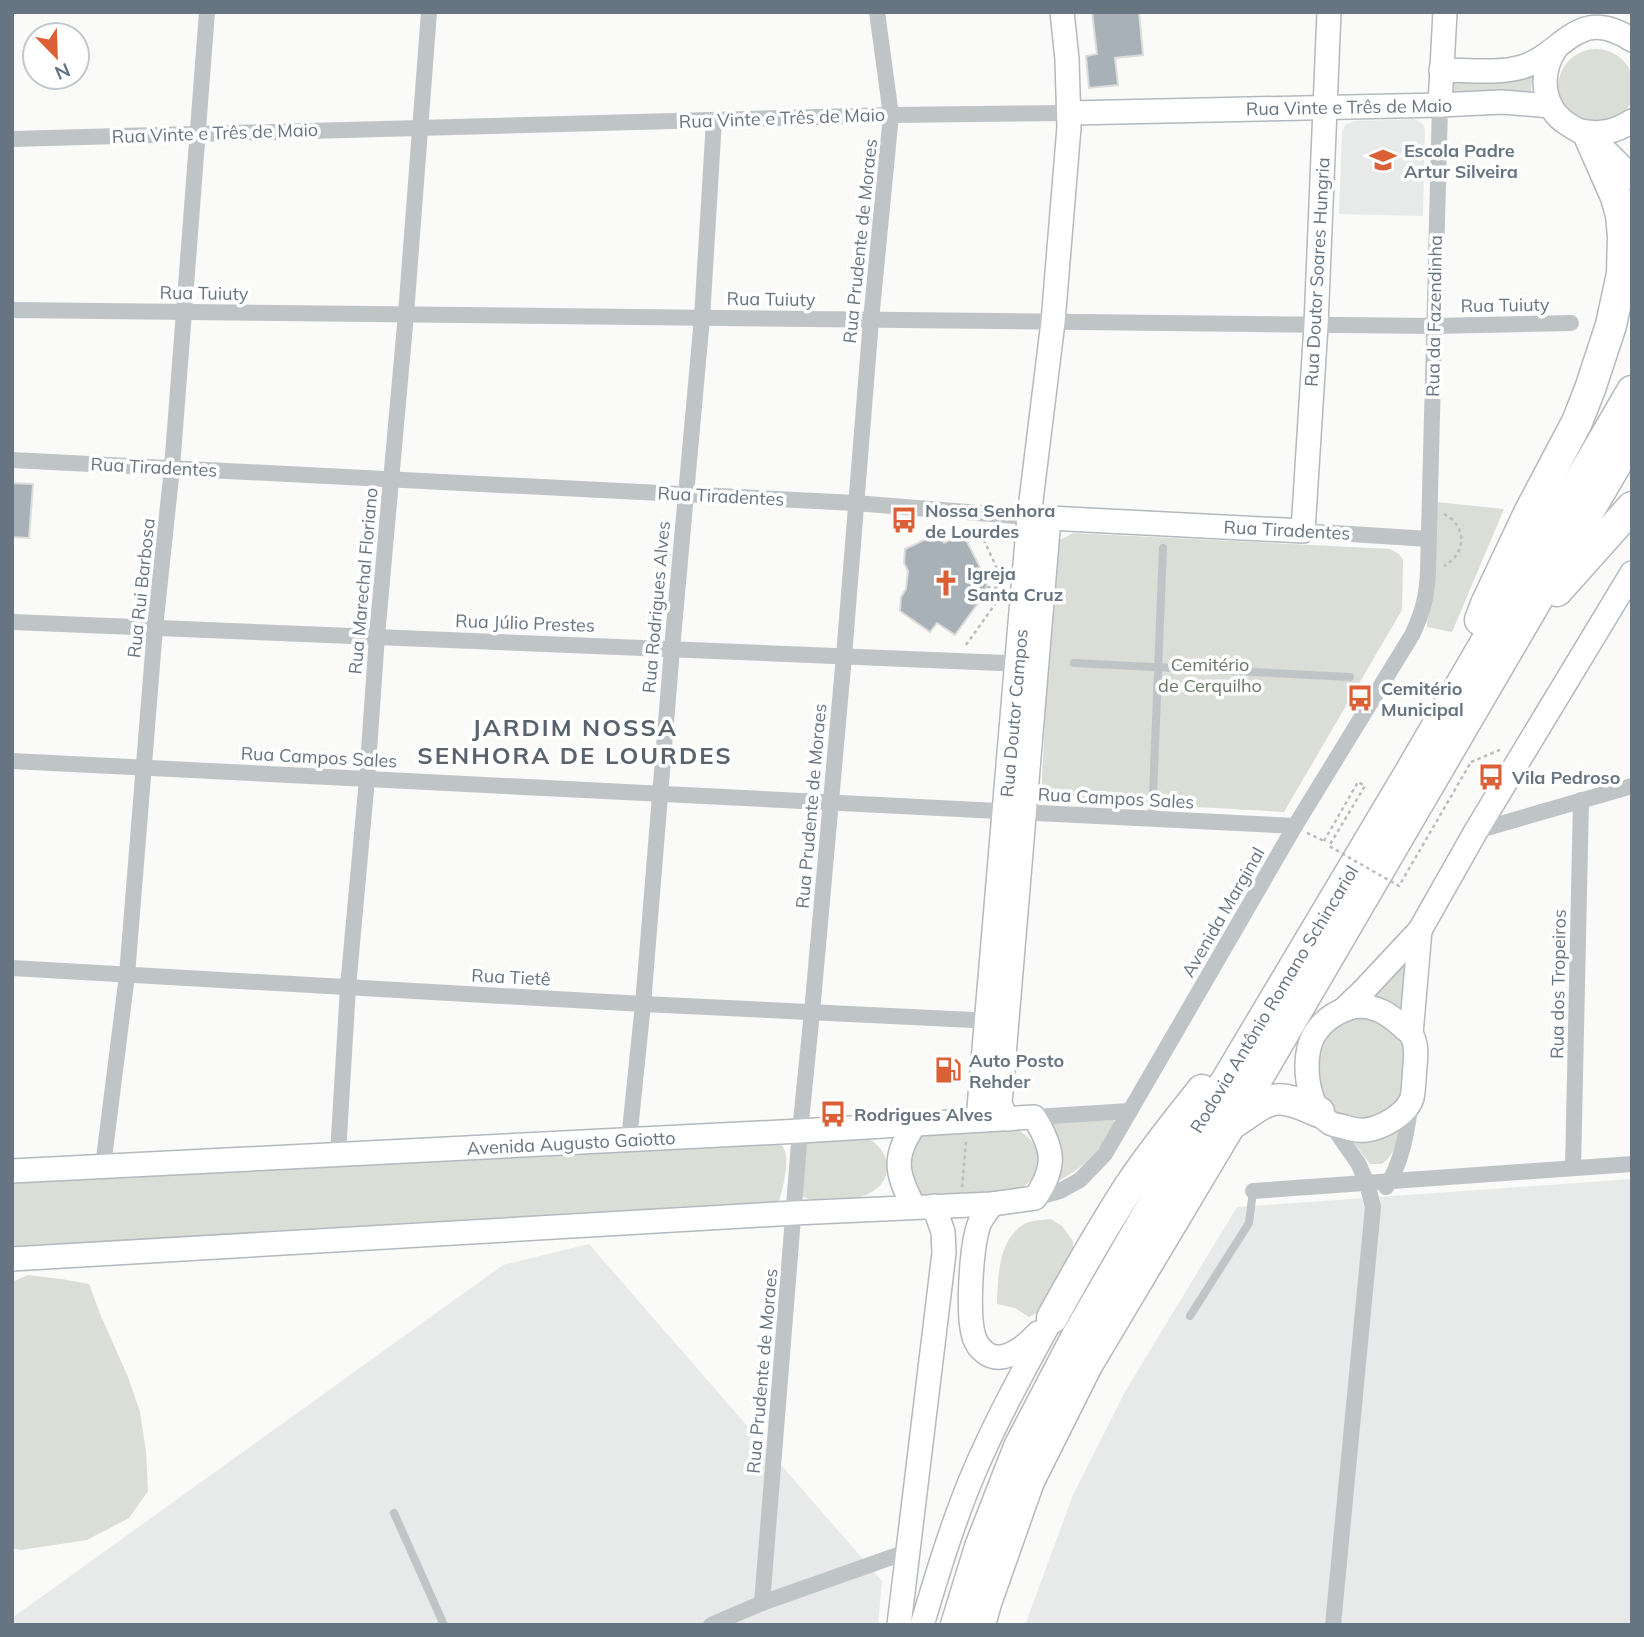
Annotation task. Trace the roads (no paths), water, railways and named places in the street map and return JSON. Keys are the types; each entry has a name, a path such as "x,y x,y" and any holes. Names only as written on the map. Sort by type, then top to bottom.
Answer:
{"highway":[{"path":"1451,702 1486,604 1529,513 1577,422 1611,326 1622,274 1621,215 1616,197 1586,134"},
{"name":"Rodovia Antônio Romano Schincariol","path":"956,1625 980,1547 1019,1447 1077,1336 1632,391"},
{"name":"Rodovia Antônio Romano Schincariol","path":"980,1625 1029,1481 1087,1365 1632,437"},
{"path":"1493,675 1540,612 1632,507"},
{"path":"1052,1318 1126,1191 1166,1135 1272,1002"},
{"path":"1229,1127 1262,1103 1278,1099 1297,1102 1324,1117"}],"street":[{"name":"Rua Rui Barbosa","path":"103,1166 127,975 155,628 172,468 207,12"},
{"name":"Rua Marechal Floriano","path":"338,1154 348,987 407,314 429,12"},
{"name":"Rua Prudente de Moraes","path":"762,1603 800,1131 813,1012 855,503 891,115 877,12"},
{"name":"Rua Doutor Campos","path":"1009,1119 1000,1103 997,1021 1027,664 1030,517 1053,322 1069,113 1062,12"},
{"name":"Rua Doutor Soares Hungria","path":"1303,531 1316,325 1329,12"},
{"name":"Rua da Fazendinha","path":"1420,618 1427,594 1428,571 1444,12"},
{"path":"1594,12 1550,56 1544,81 1546,94 1559,117 1608,152 1632,178"},
{"path":"1441,70 1513,69 1529,64 1566,39 1589,28 1606,28 1632,40"},
{"name":"Rua Vinte e Três de Maio","path":"12,139 891,115 1502,102 1551,106"},
{"name":"Rua Rodrigues Alves","path":"629,1140 702,318 714,120"},
{"path":"1586,134 1608,133 1632,121"},
{"name":"Rua Tuiuty","path":"12,310 1434,326 1571,323"},
{"name":"Rua Tiradentes","path":"12,460 855,503 1030,517 1429,538"},
{"name":"Rua Doutor Campos","path":"1027,664 1049,523 1053,518"},
{"path":"1344,1009 1420,930 1476,831 1632,573"},
{"name":"Avenida Marginal","path":"1035,1198 1060,1191 1080,1180 1105,1154 1295,826 1420,618"},
{"name":"Rua Júlio Prestes","path":"12,622 1027,664"},
{"name":"Rua Campos Sales","path":"12,761 1295,826"},
{"path":"1476,831 1632,786"},
{"name":"Rua dos Tropeiros","path":"1573,1168 1581,800"},
{"path":"1373,1207 1397,1166 1408,1126 1416,1055 1411,1034 1420,930"},
{"name":"Rua Tietê","path":"12,968 997,1021"},
{"path":"1333,1625 1373,1207 1358,1163 1311,1096 1307,1054 1315,1032 1333,1014 1344,1009 1368,1006 1382,1011 1411,1034"},
{"name":"Rua Doutor Campos","path":"973,1121 997,1021"},
{"path":"1324,1117 1350,1129 1364,1131 1391,1120 1404,1110 1411,1100"},
{"name":"Avenida Augusto Gaiotto","path":"12,1171 800,1131 1130,1111"},
{"path":"12,1259 794,1213 992,1204 1035,1198 1045,1185 1051,1157 1048,1141 1034,1117"},
{"path":"899,1625 944,1253 943,1232 902,1182 898,1164 904,1140 915,1124"},
{"path":"1253,1191 1632,1164"},
{"path":"992,1204 980,1222 975,1241 971,1300 974,1339 985,1354 997,1357 1013,1355 1031,1341 1052,1318"},
{"path":"922,1625 946,1546 972,1477 1006,1402 1052,1318"},
{"path":"711,1625 762,1603 909,1551"}],"lane":[{"path":"1152,819 1163,548"},
{"path":"1074,663 1350,677"},
{"path":"1191,1316 1249,1223 1253,1191"},
{"path":"394,1513 444,1625"}],"place":[{"name":"Escola Padre Artur Silveira","path":"1383,160"},
{"name":"Nossa Senhora de Lourdes","path":"904,520"},
{"name":"Igreja Santa Cruz","path":"946,583"},
{"name":"Cemitério Municipal","path":"1360,698"},
{"name":"Vila Pedroso","path":"1491,777"},
{"name":"Auto Posto Rehder","path":"948,1070"},
{"name":"Rodrigues Alves","path":"833,1114"}],"district":[{"name":"JARDIM NOSSA SENHORA DE LOURDES","path":"575,741"}],"park label":[{"name":"Cemitério de Cerquilho","path":"1210,674"}]}
